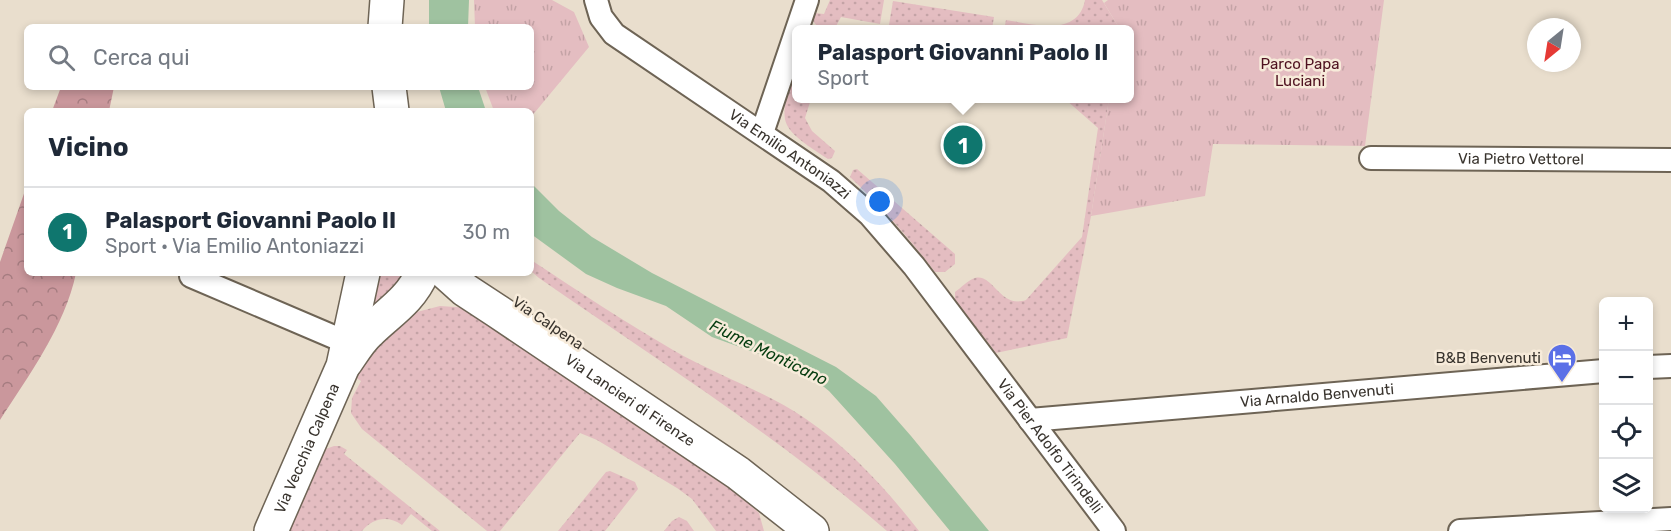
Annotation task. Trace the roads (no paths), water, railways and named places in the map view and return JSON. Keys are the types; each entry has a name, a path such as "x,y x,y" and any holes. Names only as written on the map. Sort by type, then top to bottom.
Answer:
{"main road":[{"path":"385,24 387,0"},
{"path":"382,108 383,90"},
{"path":"388,90 392,108"},
{"path":"345,355 365,276"},
{"path":"345,355 411,294 420,276"},
{"name":"Via Lancieri di Firenze","path":"450,276 497,311 738,473 812,531"},
{"path":"468,276 501,301 589,351"},
{"name":"Via Calpena","path":"482,276 589,351"},
{"path":"391,314 425,300 444,299 464,301 497,311"},
{"name":"Via Lancieri di Firenze","path":"589,351 752,459 776,477 835,531"},
{"name":"Via Vecchia Calpena","path":"271,531 345,355"}],"street":[{"name":"Via Emilio Antoniazzi","path":"596,0 601,17 614,34 831,181 870,215 921,275 985,363"},
{"path":"799,25 807,0"},
{"path":"762,133 792,44"},
{"name":"Via Pietro Vettorel","path":"1371,158 1671,160"},
{"path":"191,276 345,355"},
{"name":"Via Pier Adolfo Tirindelli","path":"985,363 1114,531"},
{"path":"1653,368 1671,366"},
{"name":"Via Arnaldo Benvenuti","path":"1030,420 1599,371"},
{"path":"1460,531 1671,519"}],"water":[{"path":"429,0 469,0 468,24 429,24"},
{"path":"440,90 479,90 485,108 445,108"},
{"name":"Fiume Monticano","path":"534,186 559,211 592,237 652,273 836,367 876,396 989,531 950,531 895,464 829,391 803,370 712,337 666,306 586,274 534,236"}],"place":[{"name":"Palasport Giovanni Paolo II","path":"963,145"},
{"name":"B&B Benvenuti","path":"1562,384"}],"park label":[{"name":"Parco Papa Luciani","path":"1300,72"}]}
